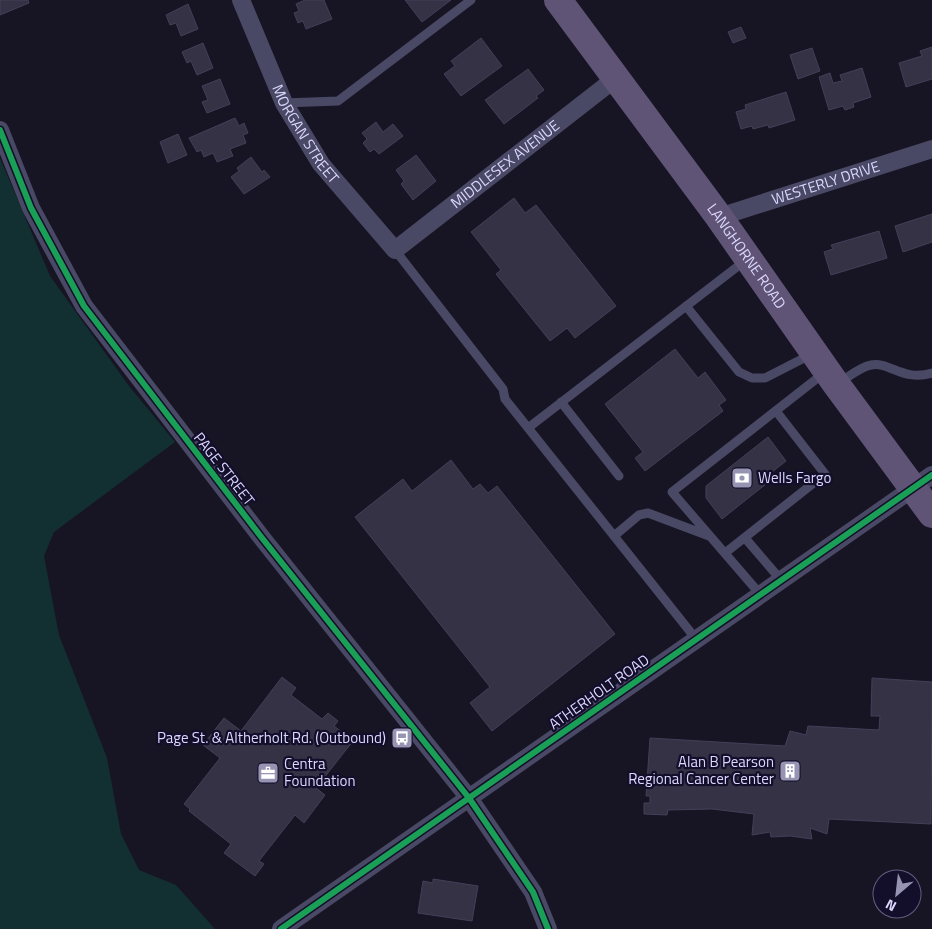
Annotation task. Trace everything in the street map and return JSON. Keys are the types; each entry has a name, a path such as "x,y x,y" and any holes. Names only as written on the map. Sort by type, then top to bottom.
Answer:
{"main road":[{"name":"LANGHORNE ROAD","path":"558,0 720,217 825,370 922,481 932,514"}],"street":[{"name":"MORGAN STREET","path":"241,0 284,104 321,164 395,250"},
{"name":"MIDDLESEX AVENUE","path":"395,250 616,78"},
{"name":"PAGE STREET","path":"0,130 31,208 84,306 220,484 470,798 533,892 548,929"},
{"name":"WESTERLY DRIVE","path":"720,217 932,149"},
{"name":"ATHERHOLT ROAD","path":"281,929 922,481"}],"lane":[{"path":"284,104 338,101 471,0"},
{"path":"395,250 503,389 505,399 696,639"},
{"path":"528,428 748,258"},
{"path":"686,306 739,372 752,378 870,365 880,366 906,375 921,376 932,373"},
{"path":"760,594 672,492 776,411 825,370"},
{"path":"561,402 619,476"},
{"path":"725,553 825,474 776,411"},
{"path":"614,536 639,515 648,513 711,537"},
{"path":"745,538 781,580"}],"green space":[{"path":"0,158 50,276 129,386 175,442 54,532 44,556 59,635 107,758 121,834 139,870 176,885 215,929 0,929"}],"building":[{"path":"0,0 28,0 29,3 0,15"},
{"path":"305,0 324,0 332,19 306,29 303,21 298,23 294,13 299,11 296,4"},
{"path":"405,0 451,0 422,22"},
{"path":"188,4 198,29 181,36 176,23 170,25 166,15"},
{"path":"741,27 746,38 733,43 728,32"},
{"path":"481,38 502,66 461,96 444,74 455,66 451,61"},
{"path":"203,43 213,68 197,75 191,61 187,63 182,52"},
{"path":"932,47 932,79 906,87 899,63 922,56 920,51"},
{"path":"812,48 820,71 798,79 790,55"},
{"path":"862,68 871,97 853,103 854,107 845,110 843,106 829,110 819,77 830,73 833,83 842,81 840,75"},
{"path":"528,69 544,90 536,96 538,98 504,124 485,100"},
{"path":"220,79 230,104 207,113 202,102 208,100 202,86"},
{"path":"786,92 795,120 769,128 768,125 753,129 752,126 741,129 736,112 746,109 745,105"},
{"path":"235,118 239,126 244,123 248,133 243,135 246,143 230,149 233,156 217,162 213,153 204,157 201,150 197,152 189,138"},
{"path":"376,122 383,132 393,124 403,136 379,154 374,149 370,152 363,143 367,139 362,133"},
{"path":"178,134 187,155 168,163 160,142"},
{"path":"416,155 436,181 413,200 401,184 404,181 396,170"},
{"path":"251,157 262,172 264,170 270,177 244,194 231,177 239,171 237,168"},
{"path":"514,198 525,213 536,205 616,306 575,338 567,328 550,341 496,274 501,270 471,232"},
{"path":"932,214 932,242 903,252 895,226"},
{"path":"879,231 887,258 831,275 824,252 833,249 831,245"},
{"path":"675,349 698,378 705,372 726,400 719,405 723,411 645,471 635,458 643,452 605,404"},
{"name":"Wells Fargo","path":"768,437 786,461 767,476 771,480 722,519 706,498 706,486"},
{"path":"451,460 473,489 480,484 488,493 497,486 615,634 492,731 470,703 490,687 355,517 403,479 412,491"},
{"name":"Centra Foundation","path":"282,677 296,688 291,695 322,719 328,713 338,721 334,726 353,741 316,788 325,795 304,823 295,815 259,861 264,864 255,876 224,853 231,844 189,811 190,809 184,804 220,758 203,745 224,718 241,731"},
{"name":"Alan B Pearson Regional Cancer Center","path":"872,678 932,682 931,824 829,819 827,834 810,828 812,839 790,836 771,837 770,832 752,835 754,814 712,809 668,810 667,815 644,814 644,803 650,803 650,796 646,796 650,738 785,746 790,731 806,735 808,726 879,730 880,716 871,716"},
{"path":"433,879 478,886 472,921 418,913 423,881 433,883"}],"cycle path":[{"path":"0,130 31,208 84,306 262,538 469,798 533,892 548,929"},
{"path":"281,929 932,475"}],"place":[{"name":"Wells Fargo","path":"742,478"},
{"name":"Page St. & Altherholt Rd. (Outbound)","path":"402,738"},
{"name":"Alan B Pearson Regional Cancer Center","path":"790,771"},
{"name":"Centra Foundation","path":"268,773"}]}
